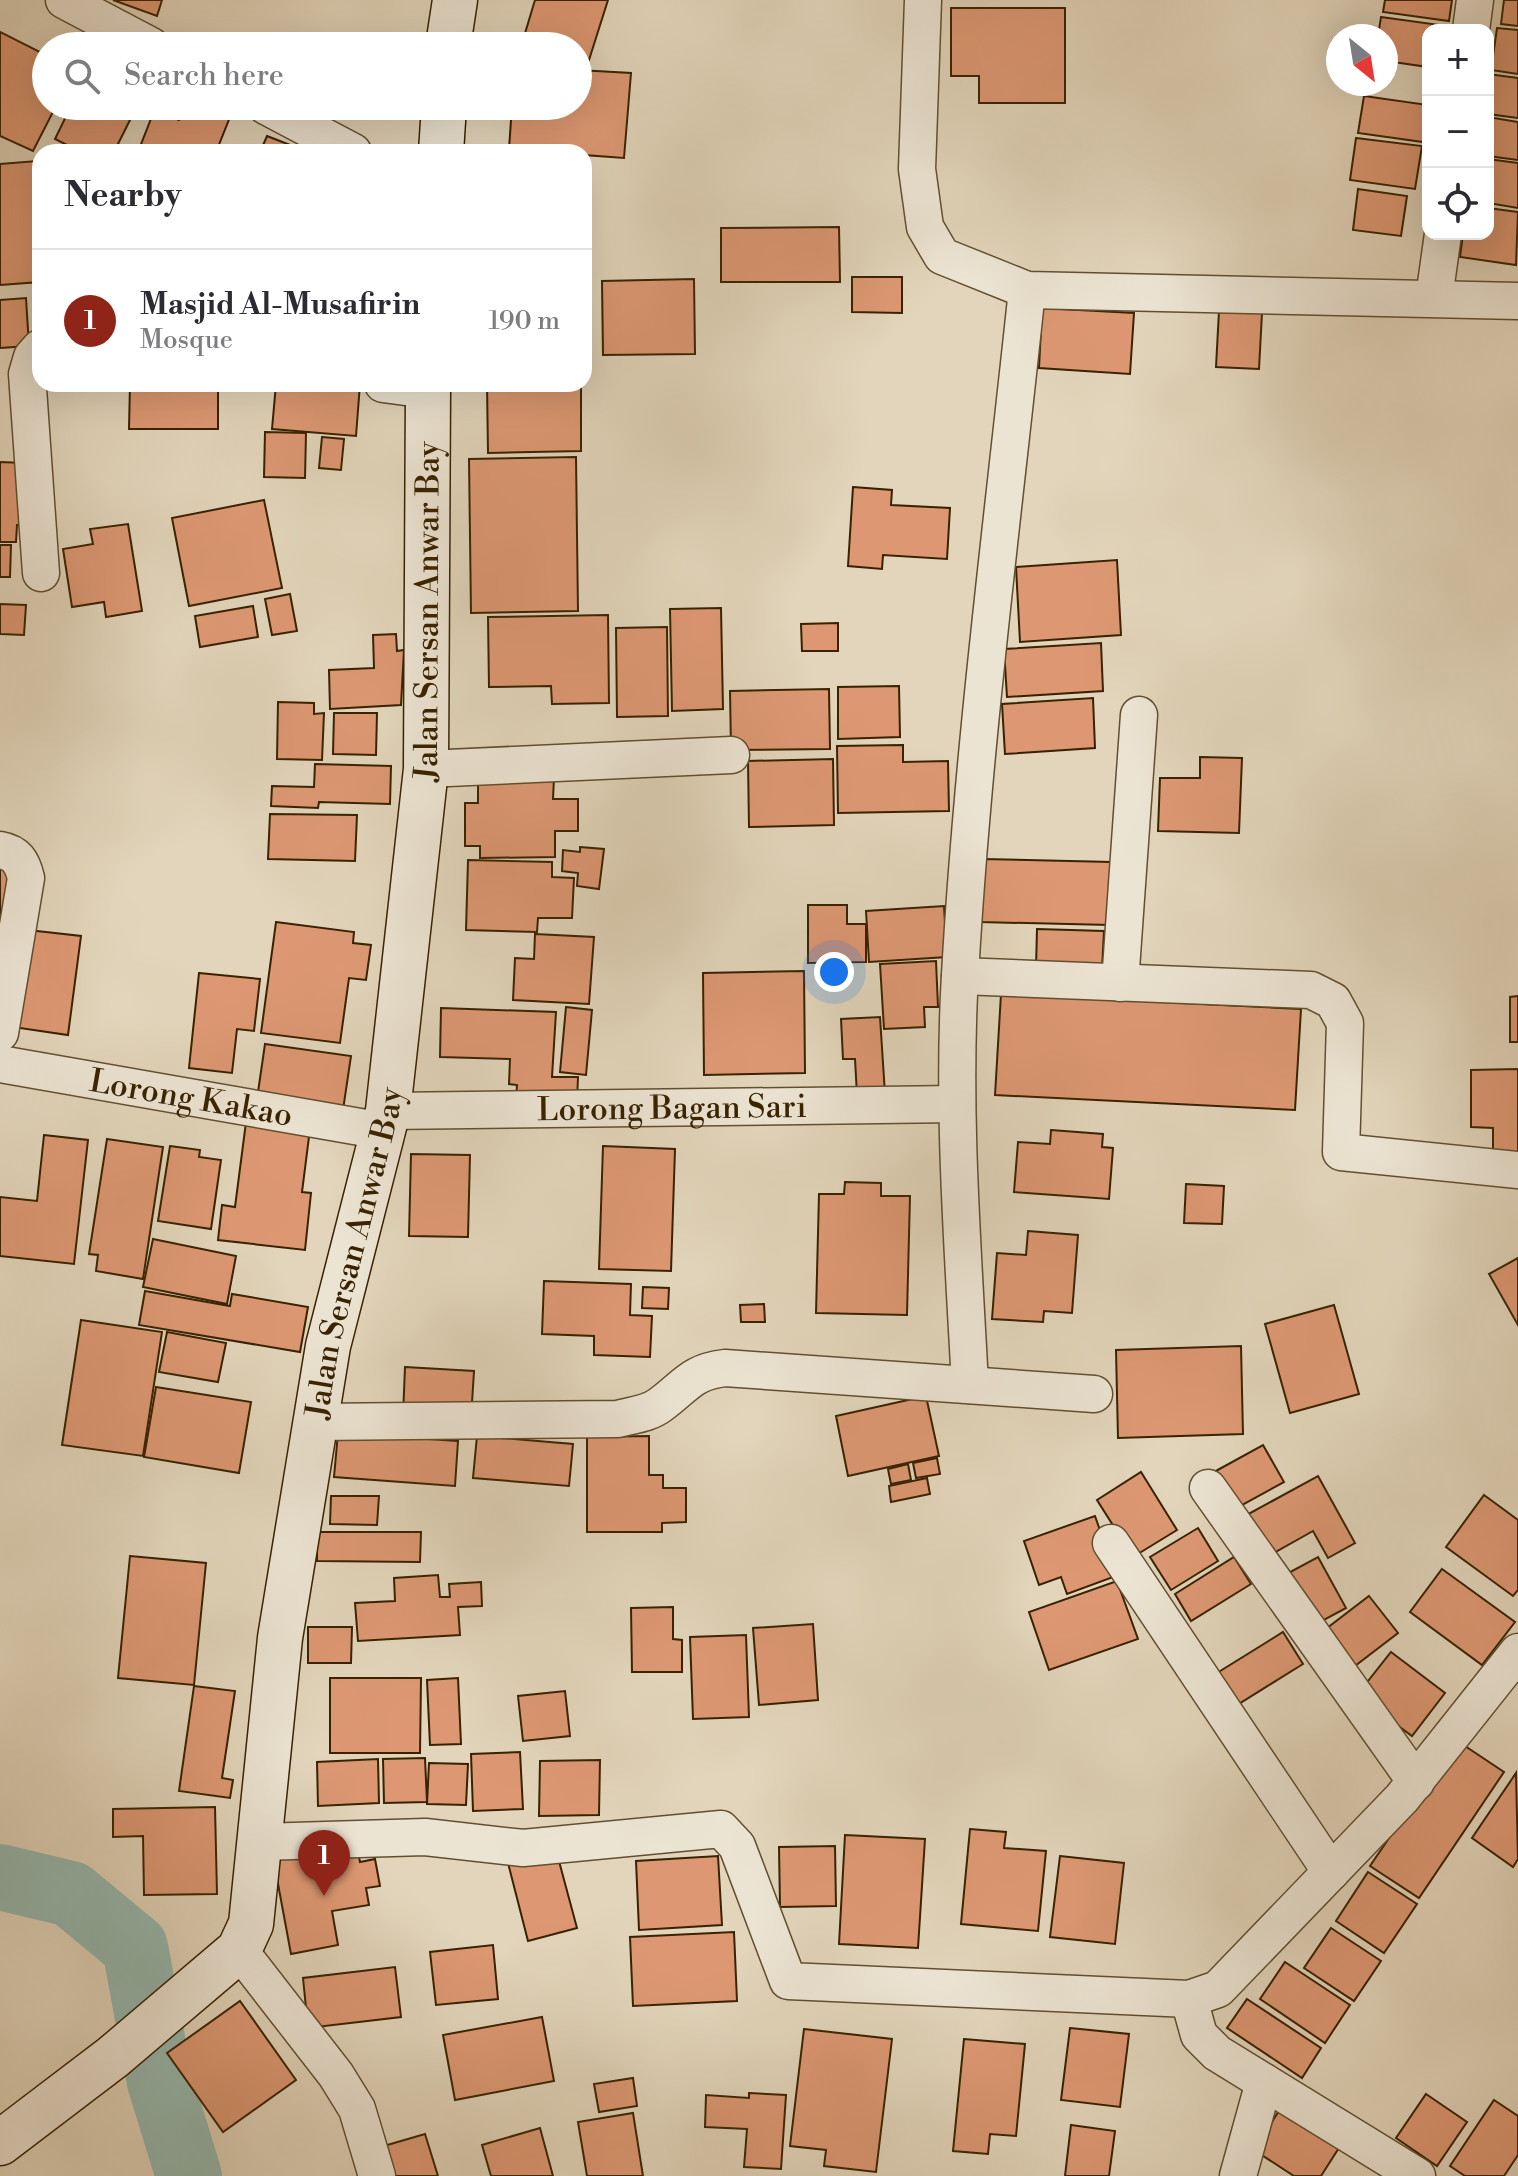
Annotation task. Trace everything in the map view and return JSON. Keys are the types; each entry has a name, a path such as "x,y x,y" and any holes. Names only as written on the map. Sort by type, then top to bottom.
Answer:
{"main road":[{"path":"450,32 455,0"},
{"path":"442,144 443,120"},
{"name":"Jalan Sersan Anwar Bay","path":"231,1956 251,1924 280,1638 328,1346 386,1121 426,769 428,392"},
{"path":"0,2143 113,2057 231,1956"}],"street":[{"path":"64,0 125,32"},
{"path":"923,0 917,169 925,227 942,256 1027,290 1518,301"},
{"path":"1472,24 1475,0"},
{"path":"292,120 338,144"},
{"path":"1434,298 1442,240"},
{"path":"970,1385 957,1104 960,976 981,715 1027,290"},
{"path":"32,357 27,374 41,573"},
{"path":"1120,983 1139,715"},
{"path":"426,769 731,755"},
{"path":"0,850 11,852 22,863 26,878 0,1033"},
{"path":"960,976 1311,990 1333,1001 1345,1023 1341,1152 1518,1170"},
{"name":"Lorong Kakao","path":"0,1064 386,1121"},
{"name":"Lorong Bagan Sari","path":"386,1121 957,1104"},
{"path":"316,1422 618,1419 646,1413 695,1375 725,1368 1094,1394"},
{"path":"1208,1488 1416,1782"},
{"path":"1111,1543 1331,1872"},
{"path":"260,1842 425,1837 508,1848 721,1829 737,1846 782,1974 788,1981 1189,1999 1218,1989 1331,1872 1416,1782 1518,1652"},
{"path":"231,1956 336,2075 357,2109 377,2176"},
{"path":"1189,1999 1199,2035 1206,2045 1417,2176"},
{"path":"1238,2176 1264,2082"}],"building":[{"path":"113,0 162,0 157,16"},
{"path":"535,0 608,0 592,51 592,32 525,32"},
{"path":"1385,0 1452,0 1449,21 1383,12"},
{"path":"1504,0 1518,0 1518,26 1501,24"},
{"path":"951,8 1065,8 1065,103 979,103 979,76 951,76"},
{"path":"1381,17 1432,24 1422,24 1422,66 1398,63 1398,24 1380,24"},
{"path":"1497,28 1518,30 1518,74 1494,70"},
{"path":"0,32 32,48 32,120 49,120 37,144 32,144 32,151 0,136"},
{"path":"592,71 631,73 624,158 592,156 592,144 509,144 511,120 592,120"},
{"path":"1494,75 1518,78 1518,118 1494,115"},
{"path":"1364,96 1422,104 1422,142 1358,133"},
{"path":"1494,118 1518,122 1518,160 1494,157"},
{"path":"64,120 130,120 118,144 65,144 55,139"},
{"path":"150,120 229,120 219,144 141,144"},
{"path":"267,136 288,144 264,144"},
{"path":"1356,138 1422,146 1415,189 1350,180"},
{"path":"1494,160 1518,163 1518,208 1494,204"},
{"path":"32,161 32,283 0,285 0,164"},
{"path":"1358,189 1407,196 1401,236 1353,230"},
{"path":"1494,209 1518,212 1516,265 1460,257 1462,240 1494,240"},
{"path":"839,227 840,282 721,282 721,228"},
{"path":"852,277 902,277 902,313 852,312"},
{"path":"694,279 695,354 603,355 602,281"},
{"path":"26,298 29,346 0,348 0,300"},
{"path":"1042,308 1134,313 1130,374 1039,368"},
{"path":"1219,311 1262,313 1259,369 1216,367"},
{"path":"130,392 218,392 218,429 129,429"},
{"path":"275,392 359,392 356,436 272,429"},
{"path":"487,392 581,392 581,451 488,453"},
{"path":"265,432 306,433 305,478 264,477"},
{"path":"322,437 344,439 341,470 319,468"},
{"path":"576,457 578,611 471,613 469,459"},
{"path":"0,462 25,463 30,526 17,525 16,542 0,542"},
{"path":"853,487 892,490 891,505 950,508 947,559 883,555 882,569 848,566"},
{"path":"264,500 282,588 189,606 172,518"},
{"path":"128,524 142,611 106,617 104,602 72,607 63,549 93,544 90,529"},
{"path":"0,545 11,545 10,577 0,577"},
{"path":"1117,560 1121,635 1020,642 1016,567"},
{"path":"290,594 297,631 272,635 265,599"},
{"path":"0,604 26,605 24,635 0,634"},
{"path":"253,606 258,637 200,647 195,616"},
{"path":"721,608 723,709 672,711 670,609"},
{"path":"608,615 609,703 552,704 551,686 489,687 488,617"},
{"path":"838,623 838,651 802,651 801,624"},
{"path":"667,627 668,716 617,717 616,628"},
{"path":"396,634 397,651 404,650 401,705 330,709 329,670 374,668 373,635"},
{"path":"1101,643 1103,691 1007,697 1004,649"},
{"path":"899,686 900,737 838,739 838,687"},
{"path":"829,689 830,749 731,750 730,691"},
{"path":"1093,698 1095,748 1005,754 1002,704"},
{"path":"278,702 314,703 314,714 324,713 322,760 277,759"},
{"path":"334,713 377,713 376,755 333,754"},
{"path":"903,745 903,762 948,761 949,811 838,813 837,746"},
{"path":"1200,757 1242,758 1239,833 1158,831 1160,778 1200,778"},
{"path":"833,759 834,825 749,827 748,761"},
{"path":"315,764 391,766 390,804 319,802 318,808 271,806 272,786 314,787"},
{"path":"554,778 553,799 578,799 578,831 555,831 555,857 480,858 480,846 465,846 465,803 478,803 478,779"},
{"path":"270,814 357,815 355,861 268,859"},
{"path":"580,847 604,849 599,889 577,886 578,873 562,871 563,850 580,852"},
{"path":"0,859 15,862 3,920 0,919"},
{"path":"982,859 1112,862 1110,925 980,922"},
{"path":"468,860 552,862 552,877 574,878 572,918 538,918 537,932 466,930"},
{"path":"808,905 847,905 847,924 866,924 866,962 808,963"},
{"path":"944,906 947,957 869,962 866,911"},
{"path":"276,922 354,932 353,943 371,945 366,980 349,978 340,1043 261,1033"},
{"path":"19,929 81,936 68,1035 6,1026"},
{"path":"1037,929 1104,931 1102,969 1036,968"},
{"path":"535,934 594,937 589,1004 513,1000 515,958 534,959"},
{"path":"936,961 938,1007 924,1007 925,1027 884,1029 880,964"},
{"path":"804,971 805,1073 704,1075 703,973"},
{"path":"199,973 260,979 254,1031 237,1029 232,1073 189,1068"},
{"path":"1001,994 1301,1009 1295,1110 995,1095"},
{"path":"1518,996 1518,1042 1510,1042 1510,997"},
{"path":"566,1007 592,1010 586,1075 560,1072"},
{"path":"441,1008 556,1012 552,1077 578,1077 577,1101 516,1099 517,1085 509,1084 510,1059 440,1057"},
{"path":"880,1017 885,1094 857,1095 855,1059 843,1059 841,1019"},
{"path":"265,1044 351,1056 343,1110 257,1099"},
{"path":"1518,1069 1518,1161 1493,1162 1493,1128 1471,1127 1471,1070"},
{"path":"246,1122 310,1129 302,1192 311,1193 305,1250 218,1240 222,1205 235,1207"},
{"path":"1051,1130 1103,1134 1102,1147 1113,1148 1109,1199 1014,1192 1018,1142 1050,1144"},
{"path":"44,1135 88,1140 74,1264 0,1256 0,1197 37,1201"},
{"path":"107,1139 163,1147 143,1279 96,1271 98,1255 89,1254"},
{"path":"170,1146 200,1150 199,1157 221,1160 211,1229 158,1221"},
{"path":"603,1146 675,1149 671,1271 599,1269"},
{"path":"411,1154 470,1155 468,1237 409,1236"},
{"path":"845,1182 881,1183 881,1196 910,1196 907,1315 816,1313 819,1194 844,1194"},
{"path":"1186,1184 1224,1186 1222,1224 1184,1223"},
{"path":"1028,1231 1078,1235 1072,1313 1044,1311 1043,1322 992,1319 997,1253 1026,1255"},
{"path":"153,1239 236,1256 227,1304 143,1287"},
{"path":"1518,1258 1518,1325 1489,1274"},
{"path":"544,1281 631,1284 630,1315 652,1316 650,1357 594,1355 594,1336 542,1334"},
{"path":"643,1287 669,1288 668,1309 642,1308"},
{"path":"145,1291 230,1306 232,1294 308,1307 300,1352 139,1325"},
{"path":"764,1304 765,1322 741,1322 740,1305"},
{"path":"1334,1305 1359,1394 1290,1413 1265,1324"},
{"path":"81,1320 162,1332 143,1456 62,1445"},
{"path":"167,1332 226,1343 218,1382 159,1372"},
{"path":"1241,1346 1243,1434 1118,1438 1116,1350"},
{"path":"405,1367 474,1371 471,1419 403,1416"},
{"path":"156,1387 251,1402 239,1473 144,1457"},
{"path":"926,1396 939,1456 848,1476 836,1416"},
{"path":"338,1433 458,1441 455,1486 334,1477"},
{"path":"477,1436 573,1444 569,1486 473,1478"},
{"path":"649,1436 649,1475 663,1475 663,1488 686,1488 686,1522 662,1523 662,1532 587,1532 587,1437"},
{"path":"1263,1445 1284,1482 1235,1509 1214,1472"},
{"path":"937,1458 940,1474 916,1478 913,1463"},
{"path":"908,1464 911,1480 891,1484 888,1469"},
{"path":"1141,1472 1177,1530 1133,1557 1097,1500"},
{"path":"1318,1476 1355,1543 1328,1558 1313,1531 1265,1558 1243,1517"},
{"path":"927,1478 930,1494 891,1502 889,1486"},
{"path":"1484,1495 1518,1520 1518,1590 1513,1596 1446,1547"},
{"path":"331,1496 379,1496 377,1525 330,1524"},
{"path":"1095,1516 1116,1576 1067,1594 1061,1577 1039,1585 1024,1541"},
{"path":"1198,1528 1218,1561 1171,1590 1150,1557"},
{"path":"317,1532 421,1532 420,1562 317,1561"},
{"path":"130,1556 206,1563 194,1685 118,1678"},
{"path":"1234,1557 1251,1584 1191,1621 1175,1594"},
{"path":"1318,1557 1346,1608 1309,1628 1281,1577"},
{"path":"1442,1569 1515,1622 1482,1665 1410,1612"},
{"path":"438,1575 440,1597 450,1597 449,1584 481,1582 482,1606 458,1607 460,1635 358,1641 355,1603 395,1601 394,1578"},
{"path":"1117,1581 1138,1639 1049,1670 1029,1612"},
{"path":"1369,1596 1398,1633 1347,1672 1318,1635"},
{"path":"673,1607 673,1639 682,1640 682,1672 632,1672 631,1608"},
{"path":"813,1624 818,1700 759,1705 753,1628"},
{"path":"308,1627 352,1627 351,1663 308,1663"},
{"path":"1283,1632 1303,1664 1237,1705 1217,1673"},
{"path":"746,1635 749,1717 693,1719 690,1637"},
{"path":"1391,1652 1445,1693 1412,1736 1357,1695"},
{"path":"330,1678 421,1678 420,1753 330,1753"},
{"path":"458,1678 461,1744 430,1745 427,1680"},
{"path":"194,1686 235,1691 222,1778 233,1780 230,1798 179,1791"},
{"path":"565,1691 570,1736 523,1741 518,1696"},
{"path":"1456,1740 1504,1772 1419,1898 1370,1866"},
{"path":"520,1752 523,1809 473,1811 471,1754"},
{"path":"425,1758 427,1802 384,1803 383,1759"},
{"path":"378,1759 379,1803 318,1806 317,1762"},
{"path":"600,1760 599,1815 539,1816 540,1761"},
{"path":"429,1763 468,1764 466,1805 427,1804"},
{"path":"1516,1773 1518,1859 1513,1867 1472,1838"},
{"path":"215,1807 217,1894 144,1895 143,1836 113,1837 113,1809"},
{"path":"970,1829 1006,1832 1004,1848 1046,1851 1038,1931 961,1924"},
{"path":"845,1835 925,1839 918,1948 839,1944"},
{"path":"356,1841 360,1862 375,1859 380,1886 366,1888 369,1905 332,1911 338,1945 291,1954 273,1857"},
{"path":"835,1846 836,1906 780,1907 779,1847"},
{"path":"556,1850 577,1928 528,1941 508,1863"},
{"path":"718,1856 722,1925 639,1930 636,1861"},
{"path":"1060,1856 1124,1863 1115,1944 1050,1937"},
{"path":"1368,1872 1417,1904 1384,1953 1336,1921"},
{"path":"1331,1928 1381,1961 1354,2001 1304,1968"},
{"path":"734,1932 737,2001 633,2006 630,1937"},
{"path":"493,1945 498,1999 436,2005 430,1952"},
{"path":"1285,1962 1350,2005 1325,2043 1260,1999"},
{"path":"395,1967 401,2017 308,2028 303,1978"},
{"path":"1247,1999 1321,2048 1302,2078 1227,2028"},
{"path":"240,2001 296,2080 223,2132 167,2053"},
{"path":"542,2017 554,2081 455,2100 443,2035"},
{"path":"1070,2028 1129,2034 1120,2107 1061,2100"},
{"path":"804,2029 892,2039 876,2172 824,2166 826,2150 790,2146"},
{"path":"964,2039 1025,2044 1016,2136 990,2134 988,2154 953,2151"},
{"path":"633,2078 637,2106 599,2112 594,2084"},
{"path":"749,2093 786,2095 781,2169 744,2167 747,2129 705,2127 706,2095 749,2098"},
{"path":"1426,2094 1467,2122 1437,2166 1396,2138"},
{"path":"1494,2100 1518,2116 1518,2155 1504,2176 1465,2176 1450,2166"},
{"path":"1282,2106 1342,2143 1321,2176 1294,2176 1254,2150"},
{"path":"633,2113 643,2176 587,2176 578,2122"},
{"path":"1071,2125 1115,2131 1109,2176 1065,2176"},
{"path":"540,2128 553,2176 491,2176 482,2145"},
{"path":"425,2134 438,2176 386,2176 377,2148"}],"waterway":[{"path":"0,1877 71,1894 135,1947 160,2082 189,2176"}],"place":[{"name":"Masjid Al-Musafirin","path":"324,1896"}]}
